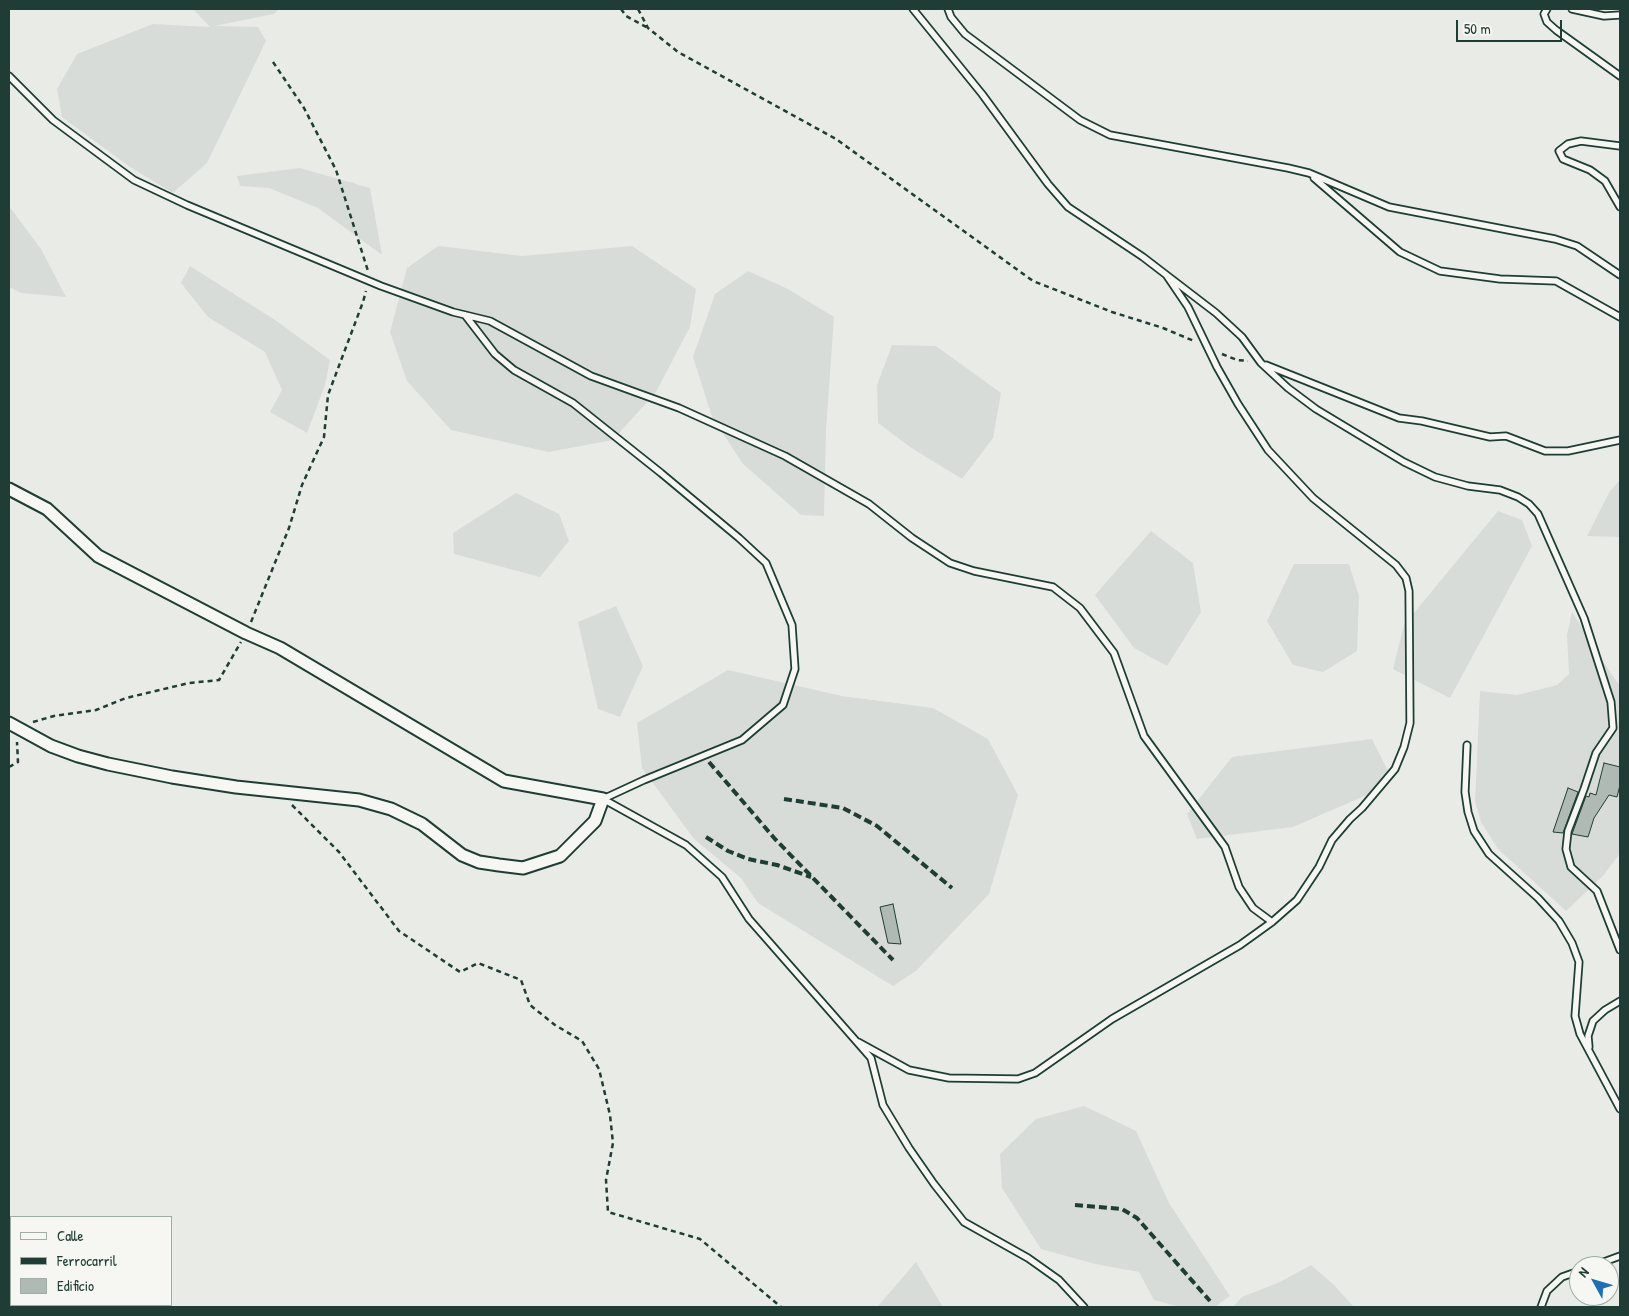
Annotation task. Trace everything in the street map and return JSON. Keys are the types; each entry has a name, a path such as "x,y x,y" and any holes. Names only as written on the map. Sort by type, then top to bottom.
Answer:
{"street":[{"path":"9,489 47,509 98,556 246,633 280,648 504,781 604,799 595,821 560,856 524,868 479,862 462,855 422,824 391,809 359,800 236,787 108,764 50,746 12,725"}],"lane":[{"path":"913,9 982,94 1048,184 1068,207 1164,272 1216,313 1242,337 1261,363 1288,388 1316,409 1404,462 1435,477 1468,486 1509,493 1529,504 1538,514 1584,618 1611,702 1612,728 1596,752 1568,831 1566,850 1571,867 1596,891 1620,950"},
{"path":"948,9 965,34 1080,120 1110,135 1288,168 1309,173 1389,207 1555,239 1577,246 1620,275"},
{"path":"1547,9 1544,14 1547,22 1620,76"},
{"path":"1572,9 1604,16 1620,15"},
{"path":"9,76 53,120 134,180 187,206 368,280 465,315 490,321 590,376 679,408 785,456 869,504 912,538 950,563 974,571 1052,587 1080,608 1114,653 1144,736 1225,847 1239,887 1253,908 1272,922"},
{"path":"1620,146 1581,141 1568,144 1559,152 1563,159 1590,170 1605,181 1620,207"},
{"path":"1309,173 1400,252 1440,271 1500,280 1556,281 1620,317"},
{"path":"858,1042 909,1070 949,1078 1018,1079 1035,1073 1112,1019 1240,945 1298,900 1320,867 1332,840 1395,769 1404,747 1410,723 1409,591 1406,578 1396,565 1313,498 1268,450 1238,404 1188,307 1164,272"},
{"path":"465,315 495,354 514,370 574,403 661,473 766,563 792,624 795,668 783,705 742,740 644,780 604,799"},
{"path":"1261,363 1399,418 1422,421 1490,437 1506,436 1545,451 1568,451 1620,440"},
{"path":"1468,745 1465,792 1468,812 1474,831 1489,854 1538,898 1558,921 1572,943 1579,962 1575,1016 1580,1034 1590,1049 1620,1109"},
{"path":"604,799 686,845 722,877 749,919 871,1058 883,1105 909,1148 964,1222 1028,1258 1059,1280 1084,1307"},
{"path":"1590,1049 1588,1036 1593,1021 1605,1010 1620,1001"},
{"path":"1541,1307 1547,1291 1562,1277 1569,1275"}],"path":[{"path":"621,9 626,16 648,28 678,52 836,139 1033,281 1112,312 1163,328 1236,360 1261,363"},
{"path":"638,9 648,28"},
{"path":"9,767 18,762 12,725 96,710 126,698 189,683 219,680 246,633 289,528 302,485 324,437 328,395 364,302 369,275 336,170 304,108 273,62"},
{"path":"279,792 339,852 399,931 460,972 478,963 521,980 530,1005 555,1025 582,1041 600,1068 610,1116 613,1142 606,1180 608,1212 700,1239 781,1307"}],"shaded area":[{"path":"193,9 279,9 274,14 214,26 258,27 266,41 207,163 173,193 130,167 62,117 57,89 77,54 153,24 210,27"},
{"path":"300,168 370,188 382,255 318,208 269,188 240,186 237,176"},
{"path":"9,206 41,249 66,297 21,293 9,287"},
{"path":"438,246 522,256 632,246 696,289 690,327 656,392 613,440 549,452 451,430 407,381 390,332 407,268"},
{"path":"190,266 275,320 330,360 325,385 307,433 270,412 282,390 265,352 208,317 181,283"},
{"path":"748,271 788,289 834,317 826,431 824,516 801,515 743,464 712,417 693,357 715,294"},
{"path":"892,345 936,346 1001,393 993,438 962,479 910,447 878,423 877,385"},
{"path":"1620,480 1620,537 1587,536 1610,491"},
{"path":"516,493 559,514 569,541 540,577 454,554 453,533"},
{"path":"1498,511 1522,520 1532,546 1450,698 1393,669 1404,625"},
{"path":"1151,531 1193,563 1201,612 1167,666 1134,648 1095,595"},
{"path":"1294,564 1349,564 1359,596 1357,651 1323,672 1293,665 1267,621"},
{"path":"616,606 643,666 620,717 598,709 578,622"},
{"path":"1572,612 1620,686 1620,853 1604,875 1566,911 1498,849 1481,822 1475,802 1480,691 1517,695 1557,685 1569,674 1567,635"},
{"path":"728,670 842,696 933,708 988,739 1018,795 989,894 916,971 893,986 758,903 741,878 694,839 642,768 637,723"},
{"path":"1372,739 1389,773 1376,791 1293,827 1197,839 1187,814 1232,757"},
{"path":"1084,1106 1136,1131 1169,1203 1230,1296 1214,1307 1180,1307 1154,1300 1139,1272 1095,1264 1041,1249 1002,1188 1000,1154 1036,1119"},
{"path":"916,1262 943,1307 879,1307 878,1306"},
{"path":"1311,1265 1334,1285 1354,1307 1233,1307 1242,1297 1280,1282"}],"building":[{"path":"1604,763 1620,767 1620,785 1617,797 1609,795 1594,818 1588,837 1572,834 1586,796 1589,797 1590,793 1596,795"},
{"path":"1568,788 1578,792 1563,833 1553,832"},
{"path":"893,904 901,944 888,943 880,907"}],"railway":[{"path":"709,762 775,839 893,960"},
{"path":"784,799 843,808 877,826 952,888"},
{"path":"706,837 728,851 748,859 777,865 811,877"},
{"path":"1075,1205 1122,1209 1137,1218 1210,1301"}]}
